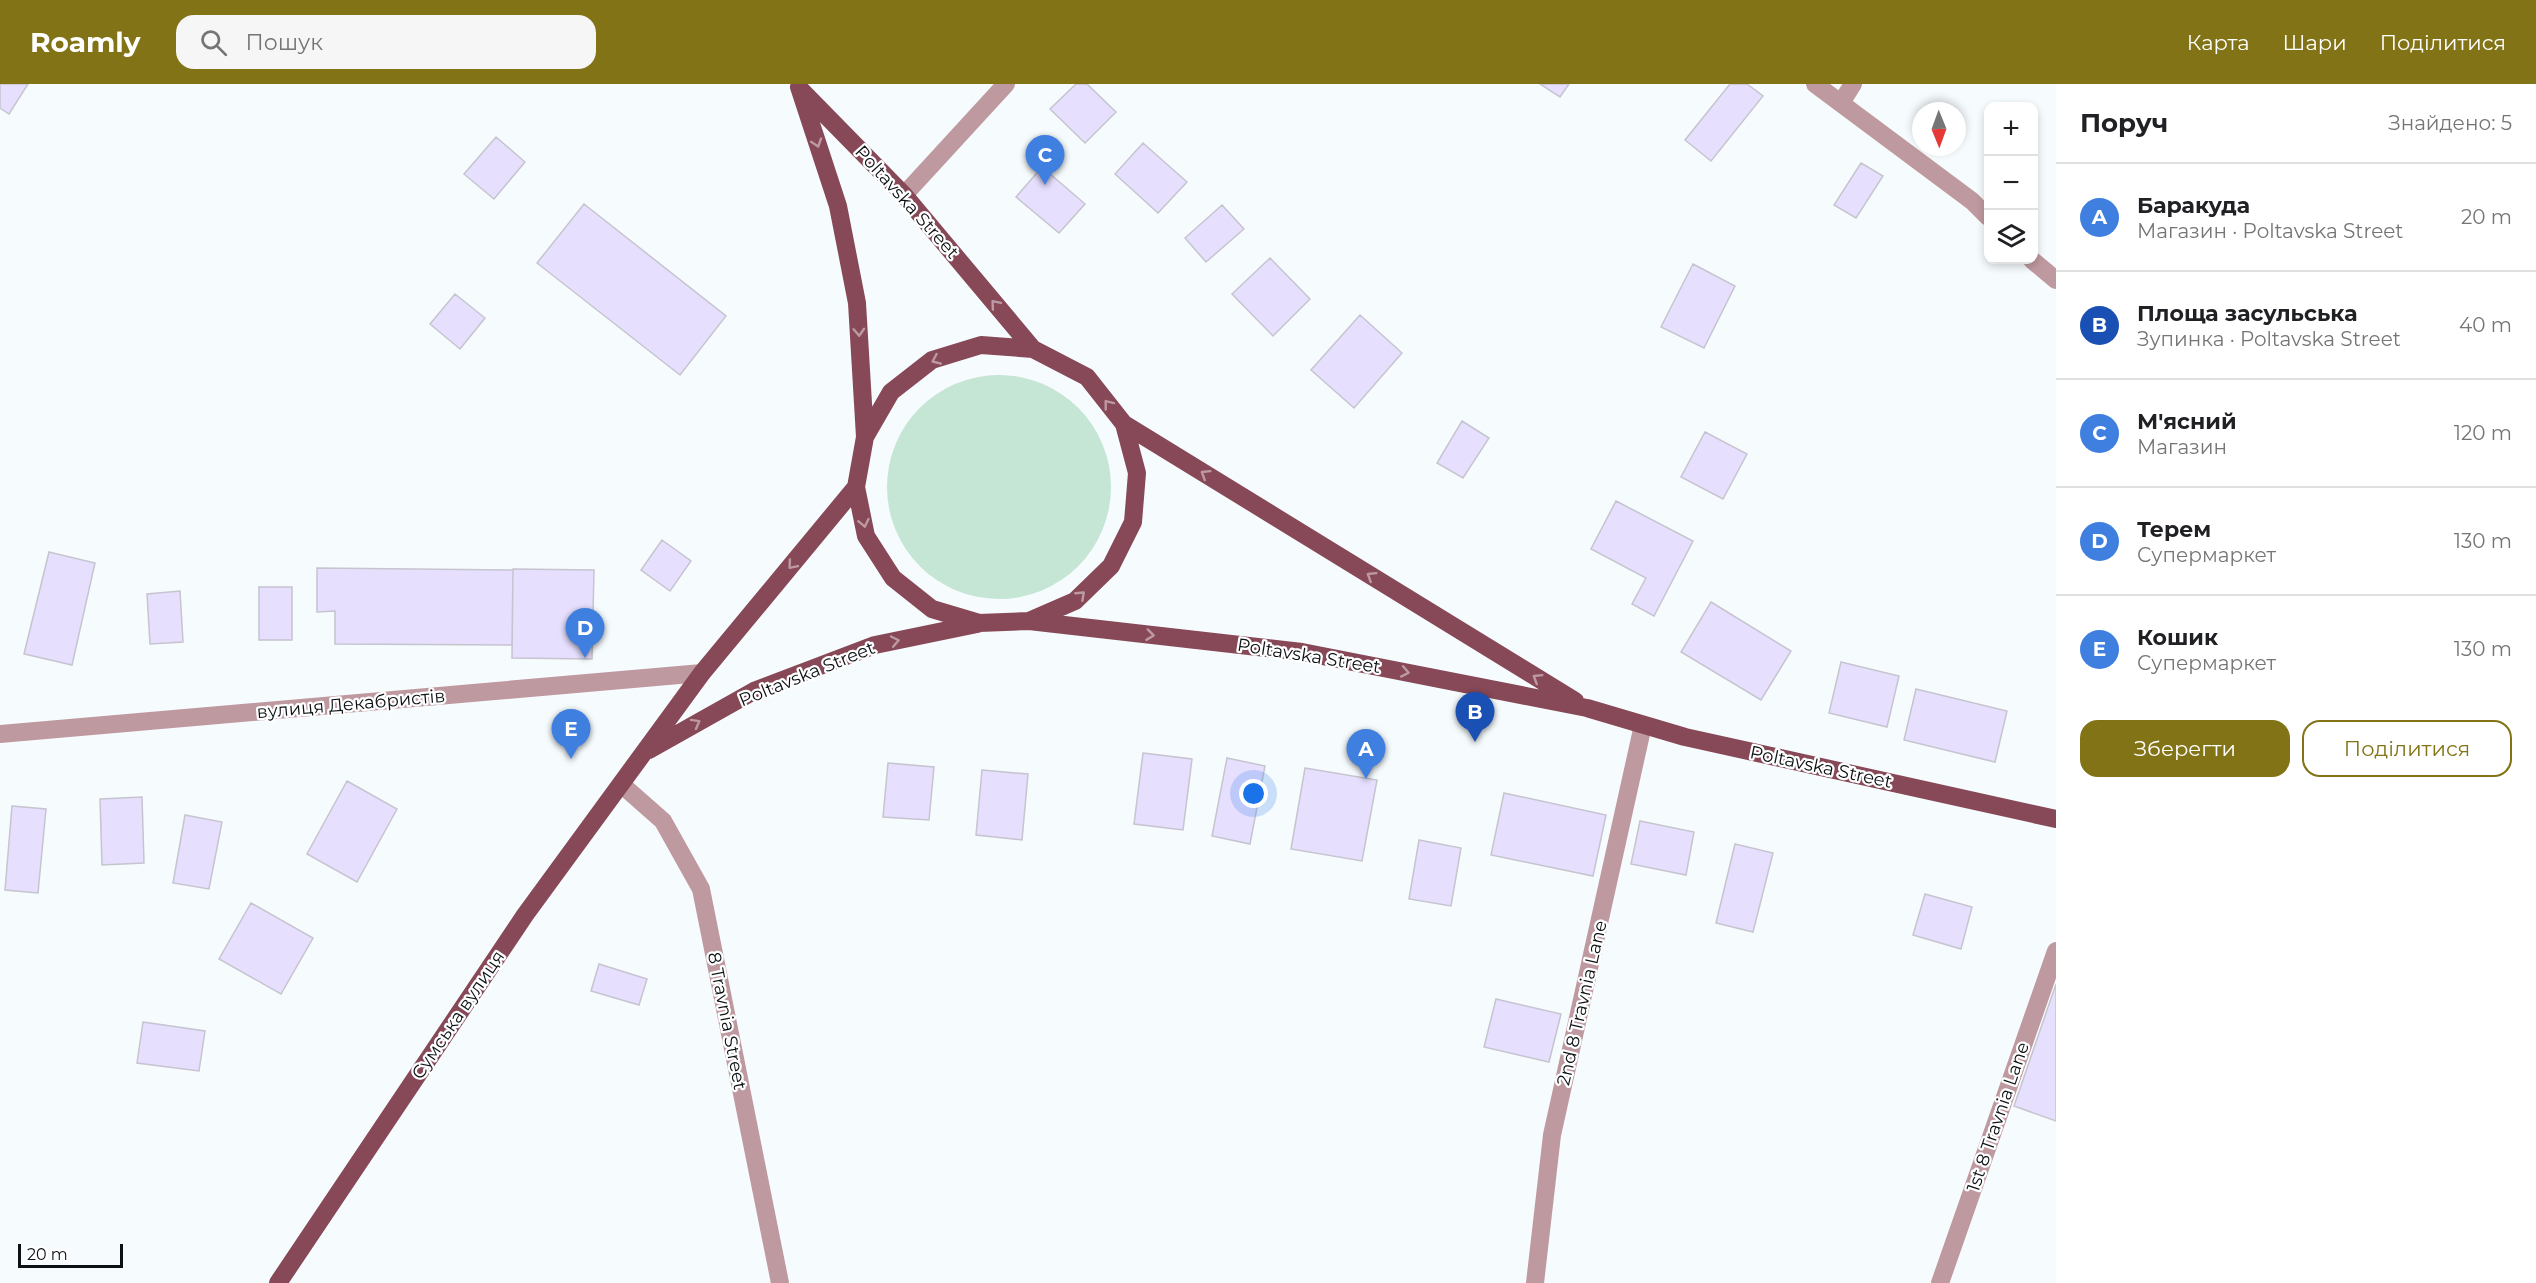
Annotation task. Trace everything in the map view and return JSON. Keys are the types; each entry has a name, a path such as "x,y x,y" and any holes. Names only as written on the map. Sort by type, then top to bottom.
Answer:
{"main road":[{"name":"Poltavska Street","path":"797,86 904,195 1033,349"},
{"path":"797,86 838,206 857,303 865,436 856,487 866,536 892,578 932,609 980,623 1029,621 1075,601 1111,566 1132,522 1137,472 1124,424 1087,377 1033,349 981,345 932,360 891,392 865,436"},
{"name":"Poltavska Street","path":"1124,424 1587,708"},
{"name":"Сумська вулиця","path":"278,1283 525,915 702,673 856,487"},
{"name":"Poltavska Street","path":"1029,621 1302,652 1587,708 1685,737 2056,819"},
{"name":"Poltavska Street","path":"645,752 754,691 875,645 980,623"}],"street":[{"path":"904,195 1006,84"},
{"path":"1815,84 1984,212"},
{"path":"1841,103 1853,84"},
{"path":"2037,264 2056,280"},
{"name":"вулиця Декабристів","path":"0,734 702,673"},
{"name":"2nd 8 Travnia Lane","path":"1535,1283 1552,1135 1643,725"},
{"name":"8 Travnia Street","path":"621,784 663,821 701,889 780,1283"},
{"name":"1st 8 Travnia Lane","path":"1940,1283 2056,951"}],"green space":[{"path":"988,375 1010,375 1032,379 1052,388 1070,400 1086,416 1107,454 1111,487 1107,520 1103,530 1086,558 1070,574 1032,595 1010,599 988,599 966,595 946,586 928,574 912,558 891,520 887,498 887,476 891,454 900,434 912,416 928,400 966,379"}],"building":[{"path":"0,84 28,84 9,114 0,108"},
{"path":"1076,84 1087,84 1116,112 1085,143 1050,109"},
{"path":"1540,84 1569,84 1560,97"},
{"path":"1730,84 1747,84 1763,96 1711,161 1685,140"},
{"path":"496,137 525,162 494,199 464,174"},
{"path":"1143,143 1187,182 1158,213 1115,174"},
{"path":"1861,163 1883,176 1856,218 1834,205"},
{"path":"1042,167 1085,204 1059,233 1016,197"},
{"path":"584,204 726,316 680,375 537,263"},
{"path":"1222,205 1244,229 1206,262 1185,238"},
{"path":"1270,258 1310,299 1273,336 1232,294"},
{"path":"1693,264 1735,286 1704,348 1661,327"},
{"path":"455,294 485,318 460,349 430,324"},
{"path":"1360,315 1402,353 1354,408 1311,370"},
{"path":"1462,421 1489,438 1463,478 1437,463"},
{"path":"1705,432 1747,454 1723,499 1681,477"},
{"path":"1616,501 1693,541 1654,616 1632,604 1646,578 1591,549"},
{"path":"662,540 691,561 670,591 641,570"},
{"path":"49,552 95,563 72,665 24,654"},
{"path":"317,568 513,570 512,645 335,644 335,611 317,612"},
{"path":"513,569 594,570 592,659 512,658"},
{"path":"259,587 292,587 292,640 259,640"},
{"path":"180,591 183,642 150,644 147,594"},
{"path":"1711,602 1791,651 1761,700 1681,652"},
{"path":"1841,662 1899,676 1887,727 1829,713"},
{"path":"1916,689 2007,711 1995,762 1904,740"},
{"path":"1143,753 1192,759 1183,830 1134,824"},
{"path":"1227,758 1265,766 1250,844 1212,836"},
{"path":"888,763 934,767 929,820 883,817"},
{"path":"1305,768 1377,780 1362,861 1291,849"},
{"path":"982,770 1028,774 1022,840 976,835"},
{"path":"347,781 397,809 357,882 307,854"},
{"path":"1504,793 1606,815 1593,876 1491,855"},
{"path":"142,797 144,863 102,865 100,799"},
{"path":"12,806 46,809 38,893 5,890"},
{"path":"185,815 222,822 209,889 173,883"},
{"path":"1640,821 1694,832 1686,875 1631,864"},
{"path":"1419,840 1461,848 1451,906 1409,899"},
{"path":"1735,844 1773,853 1753,932 1716,923"},
{"path":"1925,894 1972,907 1961,949 1913,935"},
{"path":"251,903 313,938 281,994 219,959"},
{"path":"599,964 647,979 639,1005 591,991"},
{"path":"2056,984 2056,1121 2014,1106"},
{"path":"1496,999 1561,1014 1549,1062 1484,1047"},
{"path":"143,1022 205,1031 199,1071 137,1063"}],"place":[{"name":"М'ясний","path":"1045,185"},
{"name":"Терем","path":"585,658"},
{"name":"Площа засульська","path":"1475,742"},
{"name":"Кошик","path":"571,759"},
{"name":"Баракуда","path":"1366,779"}]}
